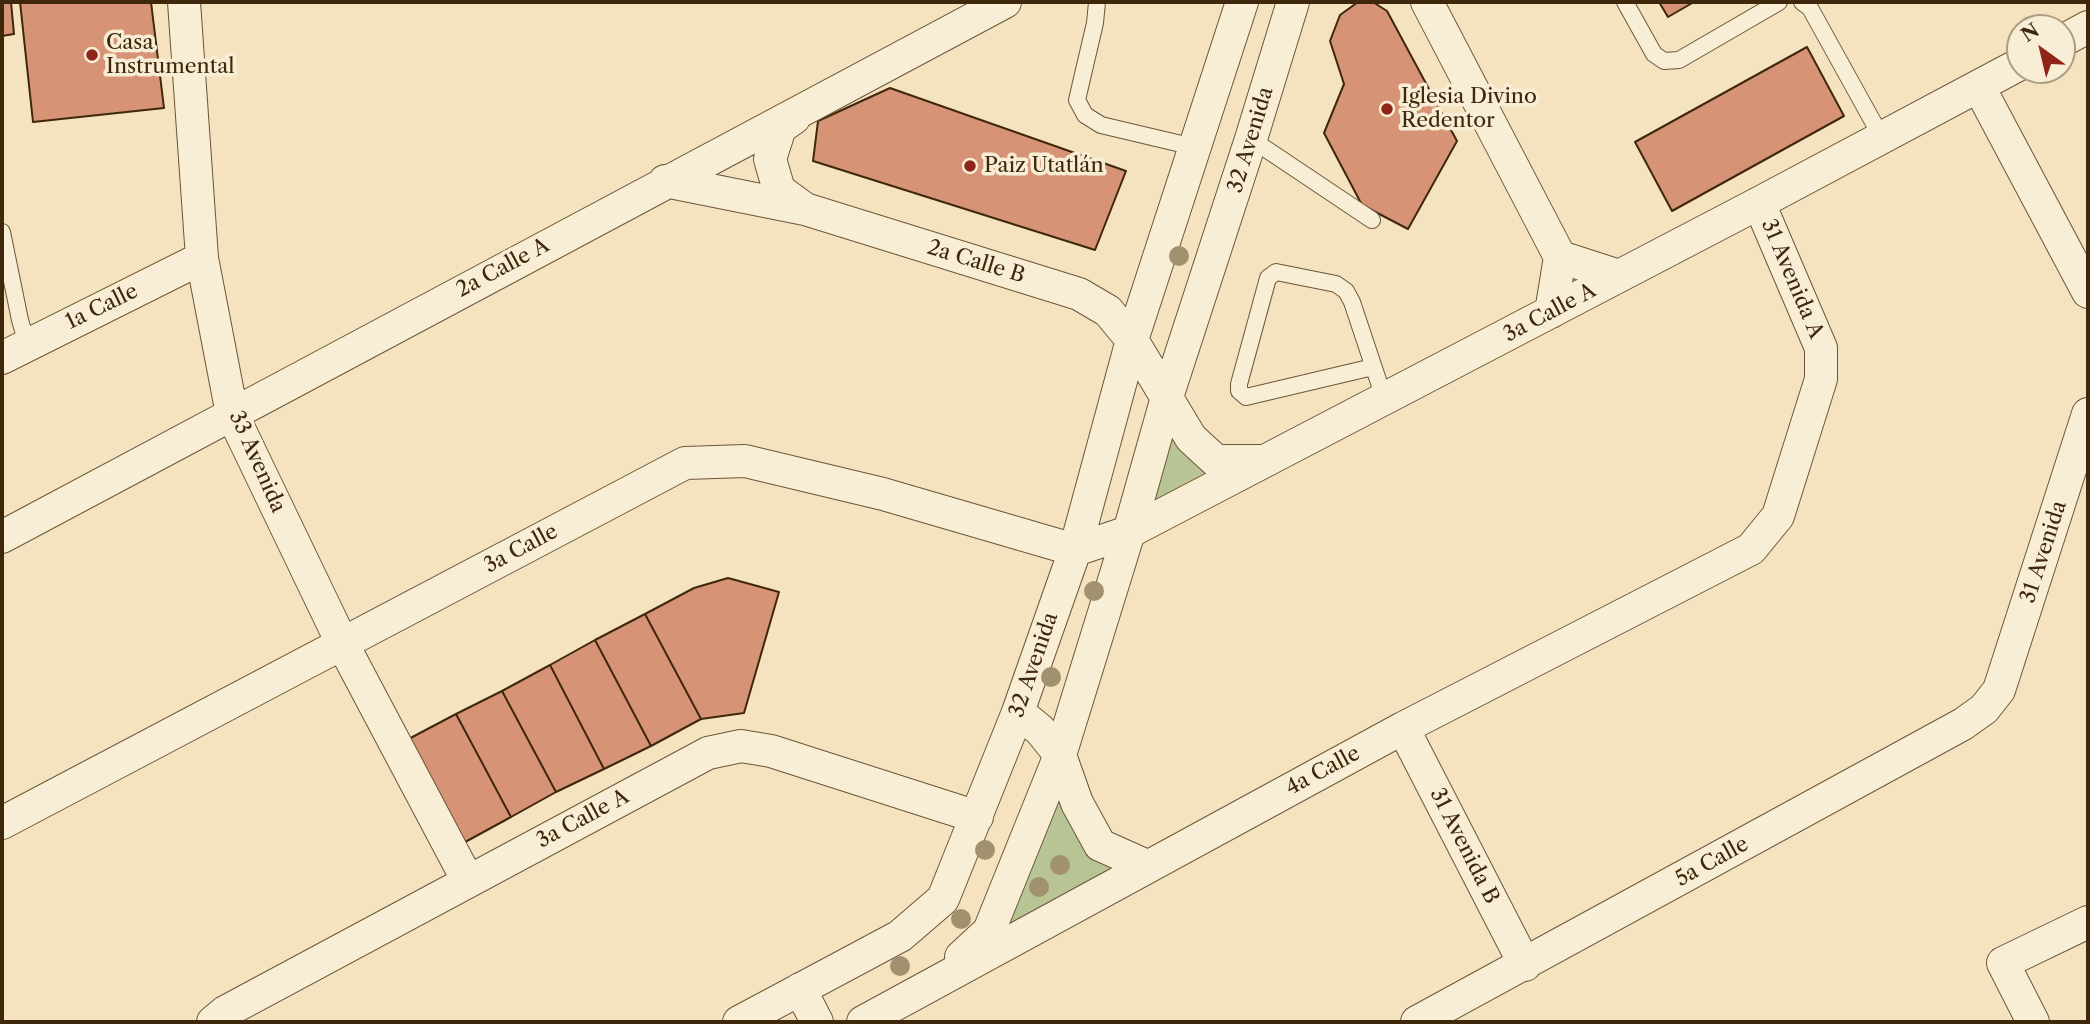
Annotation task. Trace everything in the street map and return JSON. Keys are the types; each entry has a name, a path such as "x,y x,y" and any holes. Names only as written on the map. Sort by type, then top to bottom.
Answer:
{"street":[{"name":"33 Avenida","path":"184,2 202,258 232,414 342,643 468,881"},
{"name":"2a Calle A","path":"2,537 1005,2"},
{"name":"32 Avenida","path":"800,989 900,936 943,899 1018,712 1075,550 1132,340 1242,2"},
{"name":"32 Avenida","path":"930,986 989,931 1060,755 1129,532 1167,397 1293,2"},
{"path":"1427,2 1560,257 1551,312"},
{"name":"3a Calle A","path":"1075,550 1129,532 2006,72"},
{"path":"1979,87 2088,292"},
{"name":"2a Calle B","path":"805,209 779,190 770,159 780,128 807,108"},
{"name":"2a Calle B","path":"665,181 805,209 1079,294 1108,311 1132,340"},
{"name":"31 Avenida A","path":"1759,203 1821,348 1821,379 1778,516"},
{"path":"1560,257 1619,276"},
{"name":"1a Calle","path":"14,351 202,258"},
{"path":"1132,340 1191,438 1216,461 1269,460"},
{"name":"31 Avenida","path":"1999,691 2088,414"},
{"name":"3a Calle","path":"2,823 685,463 745,461 883,494 1075,550"},
{"name":"4a Calle","path":"863,1022 1403,728 1751,549 1778,516"},
{"name":"5a Calle","path":"1417,1022 1963,724 1984,709 1999,691"},
{"path":"1018,712 1040,730 1060,755 1077,803 1100,845 1147,866"},
{"name":"31 Avenida B","path":"1403,728 1525,965"},
{"name":"3a Calle A","path":"213,1022 225,1012 708,753 741,746 771,751 977,817"},
{"path":"2033,1022 2003,963 2088,922"},
{"path":"739,1022 800,989 817,1022"}],"lane":[{"path":"1097,2 1095,23 1077,100 1085,115 1101,125 1194,147"},
{"path":"1625,2 1654,54 1664,61 1679,60 1779,2"},
{"path":"1802,2 1810,9 1882,138"},
{"path":"1251,139 1372,220"},
{"path":"2,232 20,320 14,351"},
{"path":"1373,367 1246,397 1239,391 1239,384 1268,278 1276,272 1336,284 1346,291 1352,302 1384,398"}],"green space":[{"path":"1167,418 1214,470 1140,520"},
{"path":"1059,794 1065,815 1088,855 1118,869 997,935"}],"building":[{"path":"2,2 11,2 14,34 2,36"},
{"name":"Casa Instrumental","path":"20,2 151,2 164,108 33,122"},
{"name":"Iglesia Divino Redentor","path":"1358,2 1373,2 1387,11 1457,141 1408,229 1362,205 1324,133 1344,84 1330,41 1340,15"},
{"path":"1659,2 1694,2 1668,17"},
{"path":"1807,47 1844,116 1672,211 1635,142"},
{"name":"Paiz Utatlán","path":"890,88 1126,171 1095,250 813,161 818,121"},
{"path":"728,578 779,592 744,713 701,719 645,614 694,588"},
{"path":"645,614 701,719 651,746 595,640"},
{"path":"595,640 651,746 604,769 550,665"},
{"path":"550,665 604,769 556,792 502,691"},
{"path":"502,691 556,792 511,817 456,714"},
{"path":"456,714 511,817 456,847 401,743"}],"place":[{"name":"Casa Instrumental","path":"92,55"},
{"name":"Iglesia Divino Redentor","path":"1387,109"},
{"name":"Paiz Utatlán","path":"970,166"}]}
